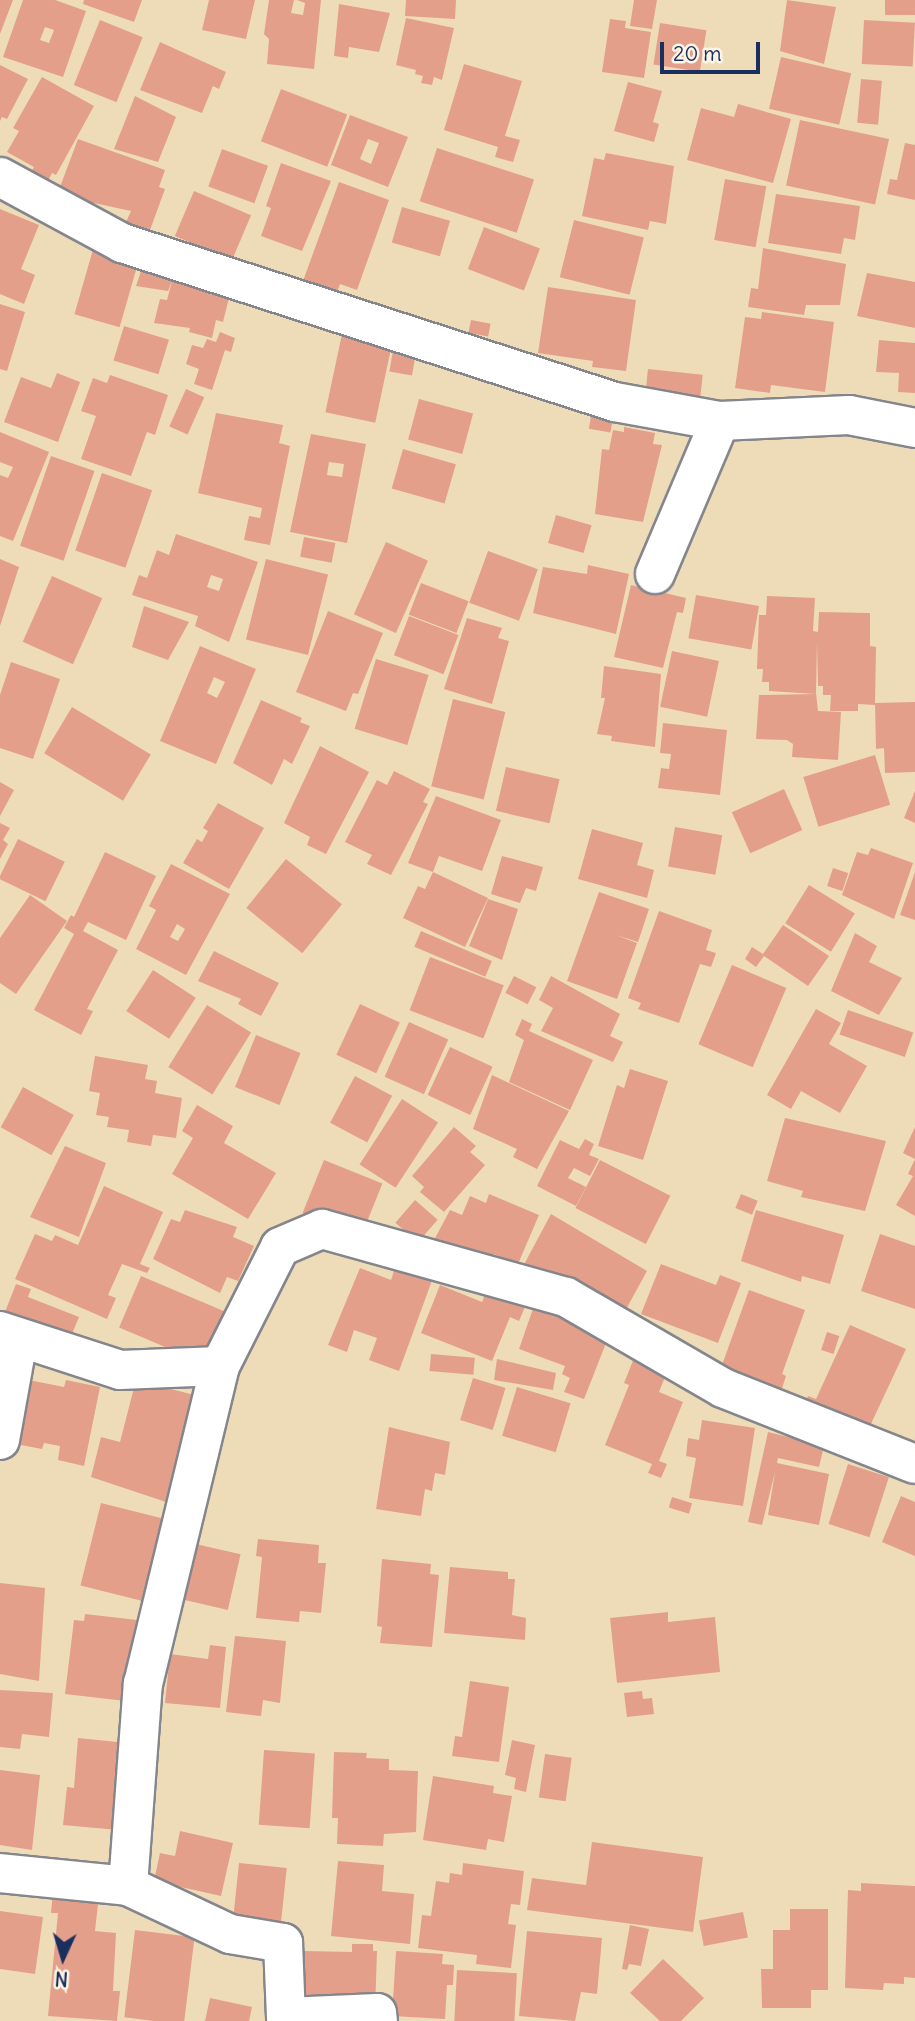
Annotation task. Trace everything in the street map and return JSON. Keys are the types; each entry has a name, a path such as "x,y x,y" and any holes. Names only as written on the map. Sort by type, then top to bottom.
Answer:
{"street":[{"path":"0,177 122,243 615,402 720,421 849,415 915,428"},
{"path":"655,574 720,421"},
{"path":"128,1886 144,1684 220,1366 280,1247 322,1229 566,1297 723,1388 915,1464"},
{"path":"0,1440 9,1335 120,1370 220,1366"},
{"path":"0,1873 128,1886 230,1934 283,1943 286,2017 377,2013 378,2021"}],"building":[{"path":"0,0 13,0 0,34"},
{"path":"23,0 55,0 86,11 63,77 3,57","holes":["45,27 54,30 49,43 40,40"]},
{"path":"84,0 142,0 134,22 83,4"},
{"path":"209,0 255,0 246,39 202,30"},
{"path":"269,0 294,0 291,13 303,15 305,3 297,0 321,0 314,69 267,64 269,39 264,34"},
{"path":"406,0 456,0 455,19 405,16"},
{"path":"634,0 657,0 652,29 630,26"},
{"path":"787,0 836,7 824,64 780,51"},
{"path":"885,0 915,0 915,15 885,15"},
{"path":"339,4 390,13 379,52 349,47 348,58 334,56"},
{"path":"406,18 454,28 442,80 434,77 432,85 421,83 423,76 415,74 416,70 396,65"},
{"path":"610,19 626,21 625,28 651,32 644,78 602,72"},
{"path":"100,20 143,37 116,102 74,85"},
{"path":"864,20 915,23 913,67 862,64"},
{"path":"660,23 706,30 700,72 653,64"},
{"path":"160,42 226,72 219,89 213,86 202,113 140,90"},
{"path":"781,57 851,73 839,125 769,109"},
{"path":"464,64 522,81 505,136 520,140 513,162 495,157 498,147 444,130"},
{"path":"0,65 28,79 7,119 2,117 0,121"},
{"path":"42,77 94,106 56,175 52,173 48,181 31,172 34,167 7,152 19,131 13,128"},
{"path":"861,79 882,81 878,125 857,123"},
{"path":"628,82 662,91 653,122 659,124 654,142 614,131"},
{"path":"281,89 347,114 327,167 261,141"},
{"path":"135,96 176,117 158,162 114,149"},
{"path":"738,104 791,119 773,183 687,160 701,108 734,117"},
{"path":"350,115 408,137 388,187 331,165","holes":["368,139 379,143 371,164 360,159"]},
{"path":"800,120 889,139 875,204 786,186"},
{"path":"78,139 165,170 159,187 165,189 150,230 126,222 131,211 94,203 92,207 57,195"},
{"path":"905,143 915,145 915,200 887,194 890,179 897,180"},
{"path":"437,148 534,180 517,233 420,201"},
{"path":"222,149 268,166 254,203 208,187"},
{"path":"606,153 674,166 666,224 650,221 648,230 582,216 594,158 604,160"},
{"path":"281,163 331,181 302,251 261,236 271,208 266,206"},
{"path":"725,179 766,186 756,247 714,240"},
{"path":"339,182 389,200 357,290 340,284 337,292 303,281"},
{"path":"194,191 251,215 232,260 175,236"},
{"path":"776,194 860,206 855,240 844,238 841,254 768,243"},
{"path":"402,207 450,221 440,256 392,243"},
{"path":"0,209 39,225 21,269 35,275 24,304 0,294"},
{"path":"574,220 644,237 630,295 560,277"},
{"path":"484,227 540,249 524,291 468,269"},
{"path":"94,246 139,259 120,327 74,314"},
{"path":"763,248 846,264 840,305 806,305 804,315 748,307 751,288 758,289"},
{"path":"145,259 211,289 210,294 229,298 223,322 216,320 212,338 189,332 190,328 154,323 160,299 167,300 172,281 168,291 136,286"},
{"path":"867,273 915,282 915,328 857,316"},
{"path":"548,287 636,300 626,371 592,367 593,361 538,353"},
{"path":"0,304 25,312 7,371 0,369"},
{"path":"762,312 834,322 825,392 771,385 770,393 735,388 745,317 761,319"},
{"path":"471,320 491,324 488,337 469,333"},
{"path":"124,326 169,340 158,374 113,360"},
{"path":"220,332 235,338 231,352 225,350 212,390 194,384 199,369 186,364 192,345 203,348 207,339 216,342"},
{"path":"342,334 392,345 375,423 325,412"},
{"path":"879,340 915,343 915,393 898,392 899,373 876,372"},
{"path":"394,345 417,349 412,376 389,372"},
{"path":"648,369 703,375 700,402 645,396"},
{"path":"57,373 80,382 58,442 4,422 21,377 51,388"},
{"path":"110,375 168,395 155,435 147,432 131,476 81,459 96,416 81,411 93,378 107,383"},
{"path":"186,389 204,397 188,435 169,426"},
{"path":"419,399 473,413 462,454 408,440"},
{"path":"593,405 615,409 610,432 589,429"},
{"path":"216,413 283,425 279,443 290,446 270,545 244,540 249,516 260,518 262,508 198,493"},
{"path":"624,427 655,433 653,444 662,445 643,522 595,514 602,449 609,450 613,430 624,432"},
{"path":"0,432 49,452 13,541 0,536 0,475 8,478 13,467 0,462"},
{"path":"311,434 366,444 347,543 290,532","holes":["329,462 344,464 342,477 327,475"]},
{"path":"403,449 456,464 445,504 392,488"},
{"path":"51,456 94,471 64,561 20,546"},
{"path":"102,473 152,490 125,568 75,551"},
{"path":"556,515 592,525 584,553 548,543"},
{"path":"176,534 258,562 229,642 195,626 198,616 132,595 139,575 147,578 157,550 169,555","holes":["211,575 223,579 219,591 207,587"]},
{"path":"304,537 335,543 332,563 300,557"},
{"path":"386,542 428,561 396,633 354,614"},
{"path":"488,551 538,569 519,621 469,603"},
{"path":"0,559 19,567 0,626"},
{"path":"266,559 328,574 308,655 246,640"},
{"path":"588,565 629,574 616,634 533,613 543,567 587,574"},
{"path":"52,576 102,598 73,664 23,642"},
{"path":"421,583 469,601 456,633 409,615"},
{"path":"631,585 686,598 683,613 677,612 663,668 614,657"},
{"path":"696,595 759,606 751,649 688,638"},
{"path":"767,596 815,598 813,631 818,632 819,612 870,613 870,646 876,647 875,705 858,704 858,711 830,711 831,695 823,695 823,686 818,686 817,642 818,711 841,712 838,760 792,757 793,744 787,740 756,739 759,695 816,694 769,691 769,682 762,682 763,669 757,669 759,615 766,615"},
{"path":"144,606 189,622 168,660 132,647"},
{"path":"328,611 383,633 358,694 353,693 346,711 296,692"},
{"path":"409,616 458,635 443,674 394,655"},
{"path":"467,618 502,628 498,638 509,641 492,704 444,689"},
{"path":"200,646 256,669 216,764 160,741","holes":["214,677 225,682 217,698 207,693"]},
{"path":"672,651 719,661 707,717 660,707"},
{"path":"376,659 429,675 407,745 355,729"},
{"path":"11,662 60,679 33,759 0,748 0,695"},
{"path":"604,666 661,674 655,747 611,741 612,736 597,734 605,698 601,698"},
{"path":"453,699 505,712 484,799 431,786"},
{"path":"261,700 302,718 300,722 310,726 292,764 284,759 272,785 233,763"},
{"path":"915,702 915,772 885,773 884,748 876,749 875,703"},
{"path":"72,707 151,754 123,801 44,753"},
{"path":"663,723 727,730 720,795 658,788 661,768 669,769 671,754 660,753"},
{"path":"320,746 369,772 326,854 307,845 310,837 284,823"},
{"path":"875,755 890,805 818,827 803,777"},
{"path":"506,767 560,779 549,823 496,811"},
{"path":"394,771 430,789 423,802 428,804 391,875 367,864 372,855 345,842 377,780 387,785"},
{"path":"0,782 14,790 0,816"},
{"path":"784,789 802,830 750,853 732,812"},
{"path":"915,791 915,823 904,818"},
{"path":"436,796 501,820 482,871 439,856 433,872 408,863"},
{"path":"218,803 264,828 229,889 183,863 197,839 202,842 208,831 203,828"},
{"path":"0,823 10,828 3,840 8,844 0,859"},
{"path":"675,827 722,835 715,875 668,866"},
{"path":"592,829 643,843 637,865 654,870 647,898 578,879"},
{"path":"18,839 65,862 45,901 0,879"},
{"path":"871,848 913,863 894,919 842,895 857,852 868,855"},
{"path":"105,852 156,876 126,940 88,922 83,931 118,950 87,1009 93,1011 81,1035 34,1010 74,934 64,928 71,915 74,917"},
{"path":"502,856 543,867 536,891 526,888 520,903 491,894"},
{"path":"286,859 342,904 302,953 246,908"},
{"path":"171,864 230,894 186,975 136,949 156,910 149,906","holes":["177,924 185,929 178,941 170,937"]},
{"path":"833,868 848,873 842,891 827,886"},
{"path":"433,872 488,898 465,947 403,918 418,886 425,889"},
{"path":"915,872 915,920 900,915"},
{"path":"809,885 855,914 831,952 785,923"},
{"path":"599,892 649,909 638,942 616,935 637,943 617,999 567,981"},
{"path":"30,895 67,921 16,994 0,983 0,938"},
{"path":"488,899 518,909 502,960 469,946"},
{"path":"659,911 712,930 706,950 716,953 711,967 700,964 679,1023 638,1009 641,1003 628,998"},
{"path":"783,925 829,956 808,986 764,956 756,967 745,959 752,947 763,954"},
{"path":"421,931 492,961 485,977 414,947"},
{"path":"855,933 877,946 869,962 902,978 879,1015 831,991"},
{"path":"214,951 279,983 261,1016 238,1004 241,999 198,981"},
{"path":"430,957 504,985 483,1039 410,1010"},
{"path":"732,965 786,988 753,1067 698,1044"},
{"path":"153,970 196,998 169,1039 126,1011"},
{"path":"514,976 536,987 528,1004 505,993"},
{"path":"551,976 620,1014 610,1036 623,1042 613,1062 541,1031 553,1008 539,1000"},
{"path":"360,1004 400,1023 376,1073 336,1055"},
{"path":"207,1005 251,1033 212,1094 168,1067"},
{"path":"816,1009 841,1023 829,1044 867,1066 840,1113 801,1091 791,1109 767,1095"},
{"path":"848,1010 913,1032 905,1057 840,1035"},
{"path":"522,1019 532,1024 529,1031 593,1060 570,1110 509,1082 524,1040 515,1035"},
{"path":"409,1022 448,1039 424,1094 385,1077"},
{"path":"256,1035 301,1053 280,1105 235,1087"},
{"path":"450,1047 493,1067 470,1115 428,1095"},
{"path":"95,1056 148,1065 145,1079 157,1081 155,1093 182,1098 176,1138 153,1135 151,1146 127,1142 129,1130 107,1127 109,1117 96,1115 100,1093 89,1091"},
{"path":"630,1069 668,1081 643,1160 598,1146 617,1085 624,1088"},
{"path":"492,1075 569,1111 537,1169 513,1157 517,1149 473,1129"},
{"path":"355,1076 392,1096 367,1143 330,1123"},
{"path":"23,1087 74,1115 51,1155 1,1127"},
{"path":"402,1099 438,1122 396,1188 360,1164"},
{"path":"197,1105 233,1126 224,1143 276,1173 248,1219 172,1174 193,1138 182,1131"},
{"path":"785,1118 886,1141 865,1211 801,1197 803,1191 767,1181"},
{"path":"454,1127 476,1146 470,1152 485,1165 444,1212 420,1192 424,1187 412,1176"},
{"path":"915,1127 915,1159 903,1153"},
{"path":"585,1139 594,1144 589,1155 599,1159 590,1176 574,1168 568,1178 586,1187 576,1206 537,1186 560,1140 579,1149"},
{"path":"65,1146 106,1163 79,1237 30,1217"},
{"path":"915,1159 915,1216 896,1205 913,1176 908,1174"},
{"path":"324,1160 382,1184 361,1236 303,1213"},
{"path":"600,1160 670,1196 646,1244 575,1208"},
{"path":"104,1186 163,1212 140,1264 150,1268 147,1273 122,1264 108,1295 116,1298 107,1319 15,1279 35,1234 52,1241 55,1235 78,1245"},
{"path":"489,1194 539,1215 518,1264 494,1254 487,1272 433,1242 450,1210 462,1215 470,1196 486,1203"},
{"path":"741,1194 758,1201 752,1215 735,1208"},
{"path":"415,1200 438,1220 418,1242 395,1223"},
{"path":"185,1210 237,1227 233,1237 254,1246 238,1281 227,1277 220,1293 153,1259 171,1219 180,1222"},
{"path":"756,1210 844,1235 830,1284 802,1276 801,1282 741,1261"},
{"path":"551,1214 647,1271 624,1313 520,1272"},
{"path":"880,1234 915,1246 915,1309 861,1291"},
{"path":"399,1256 438,1264 399,1371 369,1360 377,1338 354,1330 347,1352 328,1345 360,1268 391,1280"},
{"path":"661,1264 716,1285 720,1275 741,1283 718,1343 641,1314"},
{"path":"141,1276 225,1312 203,1363 119,1328"},
{"path":"16,1284 31,1289 28,1297 79,1317 72,1334 5,1312"},
{"path":"440,1285 482,1302 489,1285 528,1300 519,1321 510,1317 492,1361 421,1333"},
{"path":"749,1290 805,1310 782,1374 786,1376 779,1398 718,1376"},
{"path":"536,1300 612,1328 584,1399 564,1392 570,1378 562,1374 565,1366 519,1349"},
{"path":"850,1325 906,1349 870,1426 841,1413 834,1428 801,1413 808,1396 816,1399"},
{"path":"827,1332 839,1336 833,1354 821,1350"},
{"path":"431,1354 475,1358 473,1375 430,1371"},
{"path":"634,1358 667,1372 659,1392 683,1402 659,1461 667,1464 661,1478 648,1473 652,1464 605,1445 629,1385 624,1383"},
{"path":"497,1359 556,1373 553,1390 494,1380"},
{"path":"473,1378 506,1388 493,1430 460,1420"},
{"path":"29,1380 64,1387 66,1380 100,1387 84,1466 58,1460 60,1446 44,1443 42,1449 16,1444"},
{"path":"136,1380 202,1397 175,1505 91,1477 101,1437 120,1442"},
{"path":"517,1387 571,1403 556,1452 502,1436"},
{"path":"702,1420 755,1428 743,1506 689,1498 696,1458 686,1456 688,1438 699,1440"},
{"path":"389,1427 450,1442 445,1475 435,1473 432,1491 425,1489 421,1516 376,1509"},
{"path":"768,1432 824,1446 819,1467 778,1458 777,1463 829,1474 819,1525 768,1515 775,1472 762,1525 748,1522"},
{"path":"848,1464 889,1477 869,1537 829,1524"},
{"path":"901,1496 915,1502 915,1556 882,1542"},
{"path":"672,1497 692,1503 689,1514 669,1508"},
{"path":"101,1503 168,1520 147,1602 80,1585"},
{"path":"258,1539 319,1545 318,1563 326,1563 321,1613 300,1611 299,1622 256,1618 262,1557 256,1556"},
{"path":"187,1542 241,1554 228,1610 174,1598"},
{"path":"382,1559 431,1564 430,1574 439,1575 432,1647 380,1643 382,1627 377,1626"},
{"path":"450,1567 508,1572 508,1579 515,1579 512,1615 526,1618 525,1640 444,1633"},
{"path":"0,1583 45,1588 39,1681 0,1674"},
{"path":"668,1612 668,1622 715,1617 720,1672 617,1683 610,1618"},
{"path":"85,1614 137,1620 134,1702 65,1694 74,1620 84,1621"},
{"path":"235,1636 286,1641 280,1703 263,1700 261,1716 226,1712"},
{"path":"210,1645 226,1647 220,1708 165,1703 170,1654 208,1659"},
{"path":"470,1681 509,1687 499,1762 452,1756 455,1736 462,1737"},
{"path":"0,1690 53,1693 49,1737 22,1734 20,1749 0,1747"},
{"path":"642,1691 643,1699 652,1698 654,1714 627,1717 624,1693"},
{"path":"78,1738 127,1743 118,1830 63,1825 67,1787 74,1788"},
{"path":"512,1740 535,1745 526,1792 514,1789 516,1778 505,1775"},
{"path":"264,1750 315,1754 310,1828 259,1825"},
{"path":"334,1752 367,1753 366,1758 389,1759 389,1770 418,1771 416,1832 384,1834 383,1846 337,1844 338,1818 332,1818"},
{"path":"545,1754 572,1758 566,1801 539,1798"},
{"path":"0,1770 40,1775 32,1850 0,1845"},
{"path":"433,1776 494,1786 493,1793 512,1796 504,1842 488,1839 486,1850 423,1840"},
{"path":"180,1831 233,1843 221,1896 154,1881 160,1853 175,1856"},
{"path":"592,1842 703,1857 693,1932 527,1910 532,1878 586,1885"},
{"path":"338,1861 384,1865 382,1891 414,1894 410,1944 331,1936"},
{"path":"239,1863 287,1868 281,1922 233,1917"},
{"path":"463,1863 524,1871 520,1905 511,1904 508,1924 516,1925 511,1968 476,1964 477,1955 418,1948 422,1915 431,1916 436,1881 449,1883 450,1873 462,1875"},
{"path":"861,1883 915,1886 915,1978 904,1977 904,1984 884,1983 883,1990 845,1988 848,1890 861,1891"},
{"path":"53,1891 99,1895 95,1931 116,1933 113,1991 120,1991 117,2021 48,2016 58,1913 51,1913"},
{"path":"790,1909 828,1909 828,1990 811,1990 811,2008 762,2008 761,1969 773,1969 773,1930 790,1930"},
{"path":"0,1911 43,1917 35,1974 0,1969"},
{"path":"743,1912 748,1938 704,1946 699,1921"},
{"path":"630,1925 649,1929 641,1966 629,1964 627,1970 622,1969"},
{"path":"135,1930 195,1937 184,2021 124,2017"},
{"path":"527,1931 602,1938 597,1994 581,1992 575,2021 519,2016"},
{"path":"352,1944 373,1944 373,1951 377,1951 375,2011 302,2009 303,1951 352,1952"},
{"path":"396,1951 443,1954 442,1964 454,1965 453,1985 447,1985 445,2019 392,2016"},
{"path":"663,1959 704,1998 681,2021 660,2021 630,1993"},
{"path":"457,1970 517,1973 514,2021 454,2021"},
{"path":"210,1998 252,2007 249,2021 205,2021"}]}
